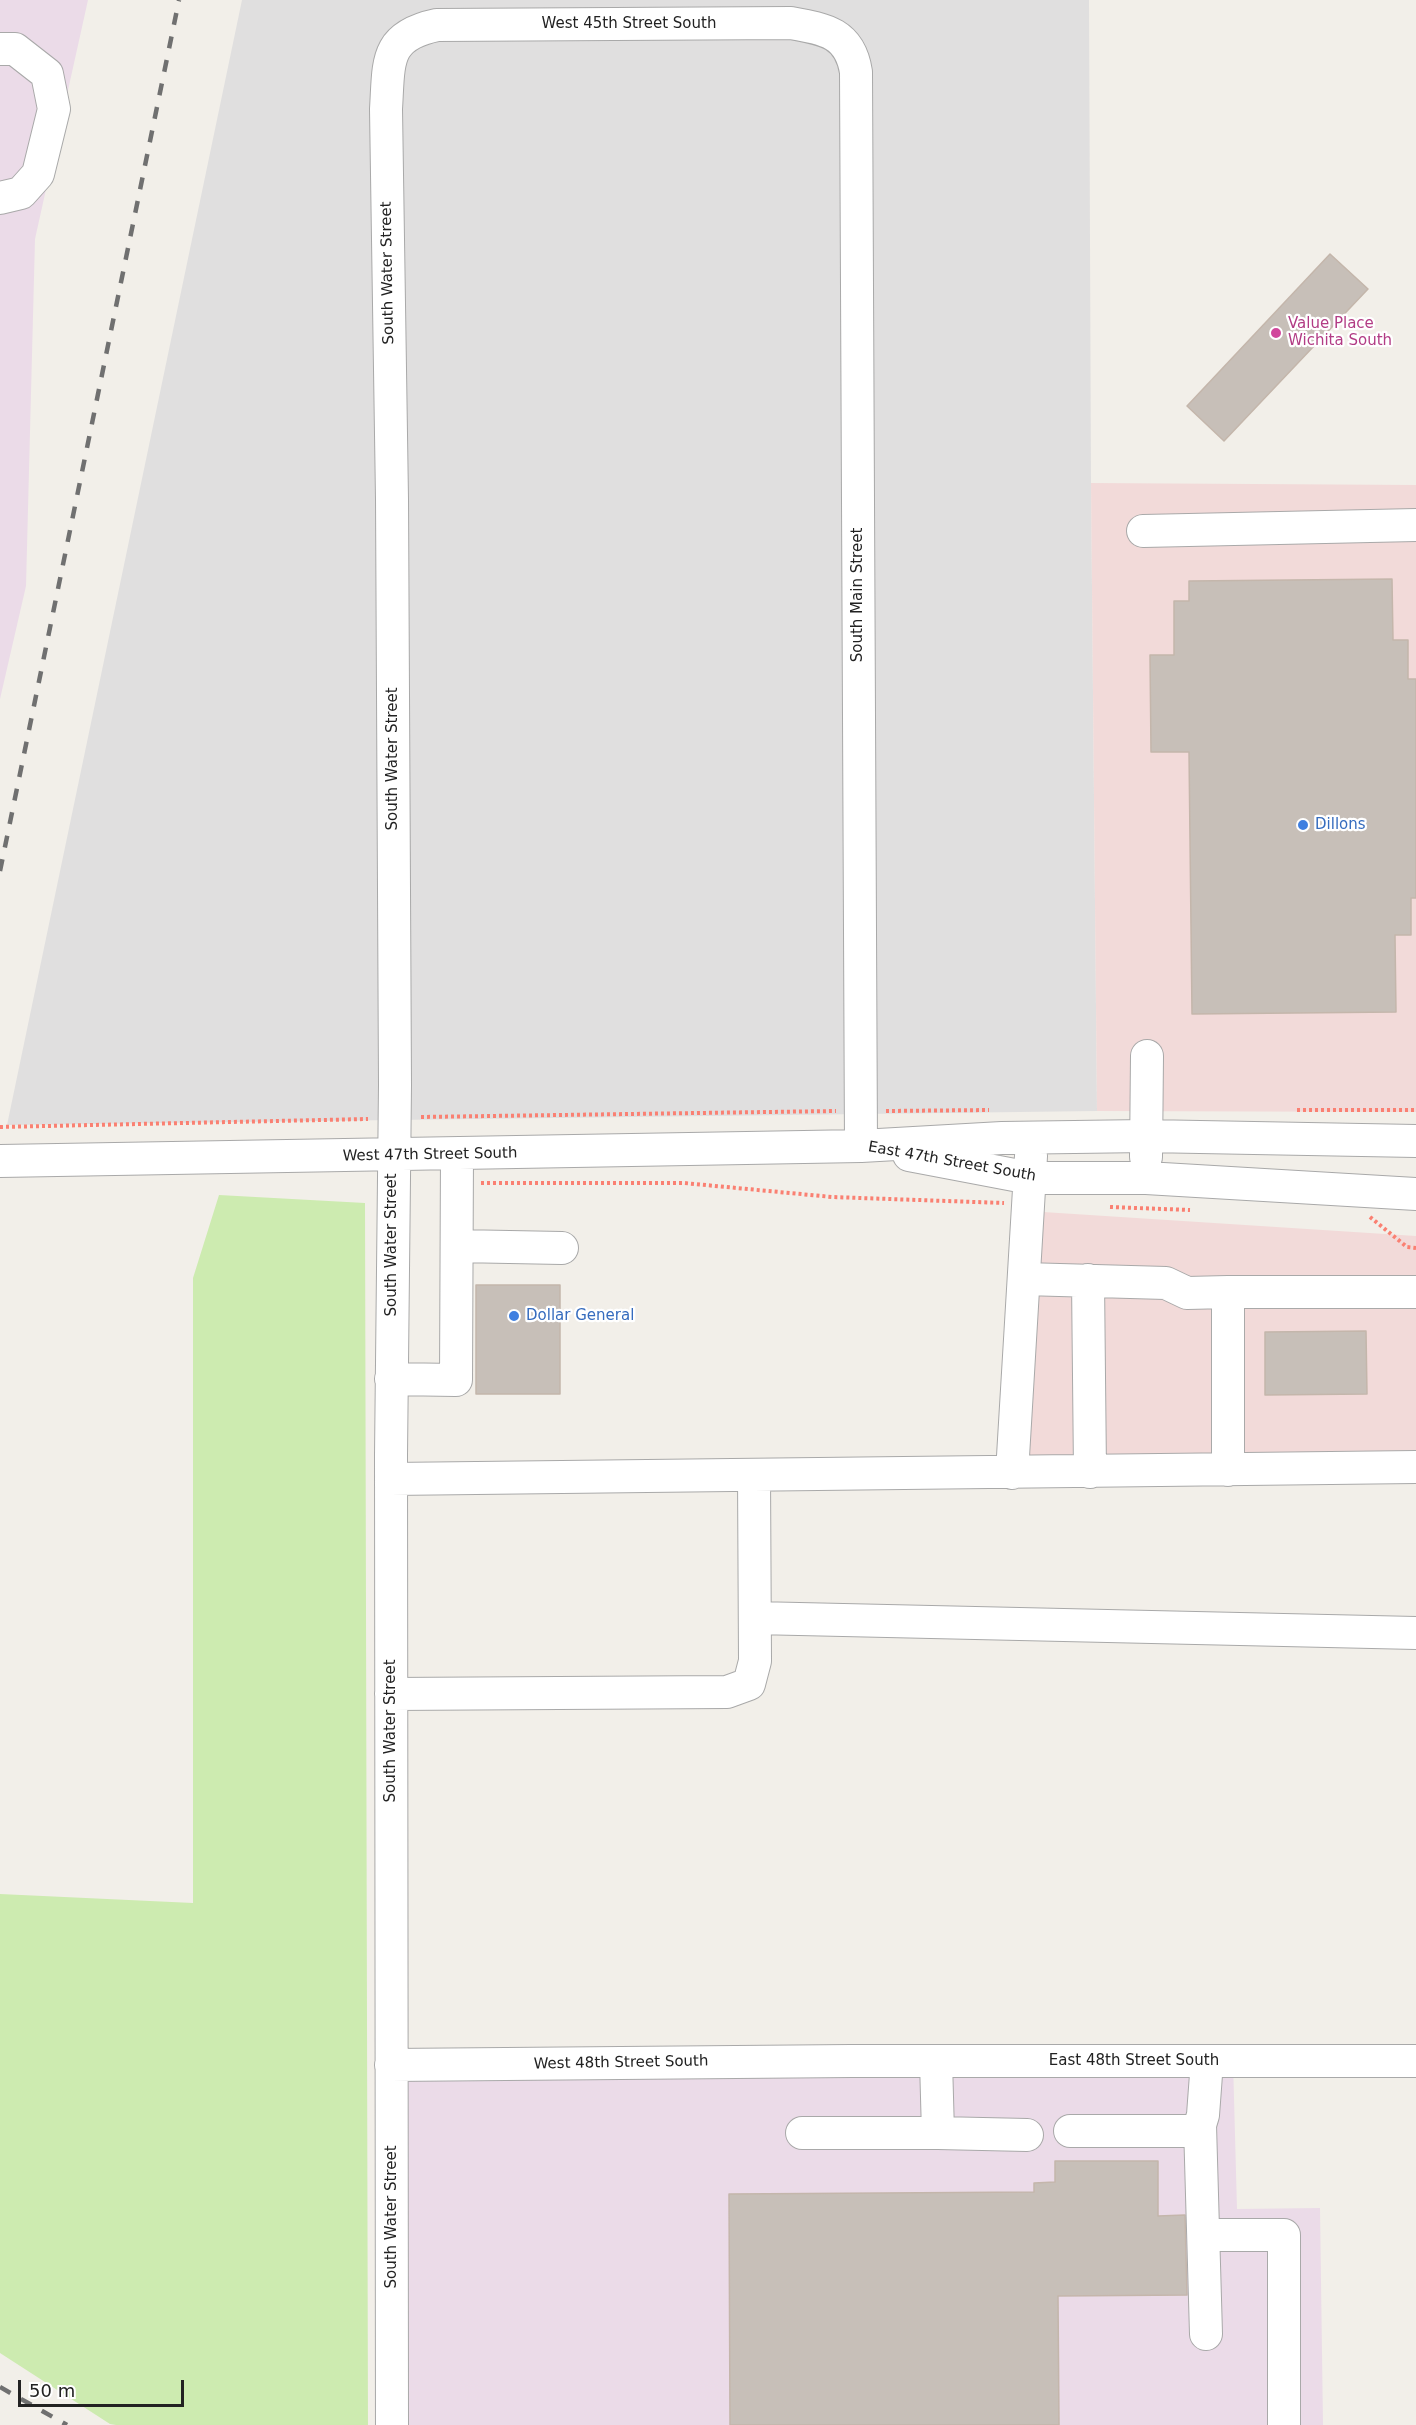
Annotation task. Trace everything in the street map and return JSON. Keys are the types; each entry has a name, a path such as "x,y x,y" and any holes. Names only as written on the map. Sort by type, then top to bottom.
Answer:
{"street":[{"name":"West 45th Street South","path":"406,35 437,25 791,23 828,32 847,46"},
{"name":"South Water Street","path":"392,2425 391,1379 394,1118 392,499 386,109 389,63 398,42 406,35"},
{"name":"South Main Street","path":"847,46 854,59 856,72 861,1146"},
{"path":"0,49 15,49 47,74 54,109 38,174 21,193 0,198"},
{"path":"1143,531 1416,525"},
{"path":"1146,1178 1147,1056"},
{"name":"East 47th Street South","path":"861,1146 1032,1138 1146,1136 1416,1141"},
{"path":"1012,1473 1032,1138"},
{"name":"East 47th Street South","path":"861,1146 1029,1191 1146,1178 1416,1194"},
{"name":"West 47th Street South","path":"0,1161 392,1156 457,1169 861,1146"},
{"path":"391,1379 456,1380 457,1169"},
{"path":"457,1246 562,1248"},
{"path":"1024,1279 1166,1283 1187,1293 1416,1292"},
{"path":"1088,1280 1090,1472"},
{"path":"1228,1292 1228,1470"},
{"path":"391,1479 1416,1467"},
{"path":"391,1694 727,1692 749,1684 755,1661 754,1475"},
{"path":"755,1618 1416,1633"},
{"name":"West 48th Street South","path":"392,2065 851,2061"},
{"name":"East 48th Street South","path":"851,2061 1416,2061"},
{"path":"936,2061 938,2133"},
{"path":"1206,2334 1200,2125 1203,2115 1207,2061"},
{"path":"1070,2131 1191,2131 1200,2125"},
{"path":"802,2133 1027,2135"},
{"path":"1204,2235 1284,2235 1284,2425"}],"path":[{"path":"0,1127 394,1118 995,1110"},
{"path":"1285,1110 1416,1110"},
{"path":"457,1169 684,1183 832,1197 1029,1191"},
{"path":"1099,1207 1192,1210"},
{"path":"1368,1216 1407,1247 1416,1248"}],"shaded area":[{"path":"0,0 88,0 35,239 26,586 0,699"},
{"path":"242,0 1089,0 1097,1111 7,1125"},
{"path":"1091,483 1416,485 1416,1112 1097,1111"},
{"path":"1012,1210 1416,1236 1416,1453 1000,1460"},
{"path":"1233,2061 1237,2209 1320,2208 1323,2425 392,2425 391,2065"}],"green space":[{"path":"219,1195 365,1203 368,2425 110,2424 0,2353 0,1894 193,1903 193,1278"}],"building":[{"path":"1330,254 1368,289 1224,441 1187,406"},
{"name":"Dillons","path":"1392,579 1393,640 1408,640 1408,679 1416,679 1416,898 1411,898 1411,935 1395,935 1396,1012 1192,1014 1189,752 1151,752 1150,655 1174,655 1174,601 1189,601 1189,581"},
{"path":"476,1285 560,1285 560,1394 476,1394"},
{"path":"1366,1331 1367,1394 1265,1395 1265,1332"},
{"path":"1055,2161 1158,2161 1158,2216 1185,2215 1187,2295 1058,2296 1059,2425 730,2425 729,2194 1034,2192 1034,2183 1055,2182"}],"railway":[{"path":"0,871 179,0"},
{"path":"0,2387 67,2425"}],"place":[{"name":"Value Place Wichita South","path":"1276,333"},
{"name":"Dillons","path":"1303,825"},
{"name":"Dollar General","path":"514,1316"}]}
